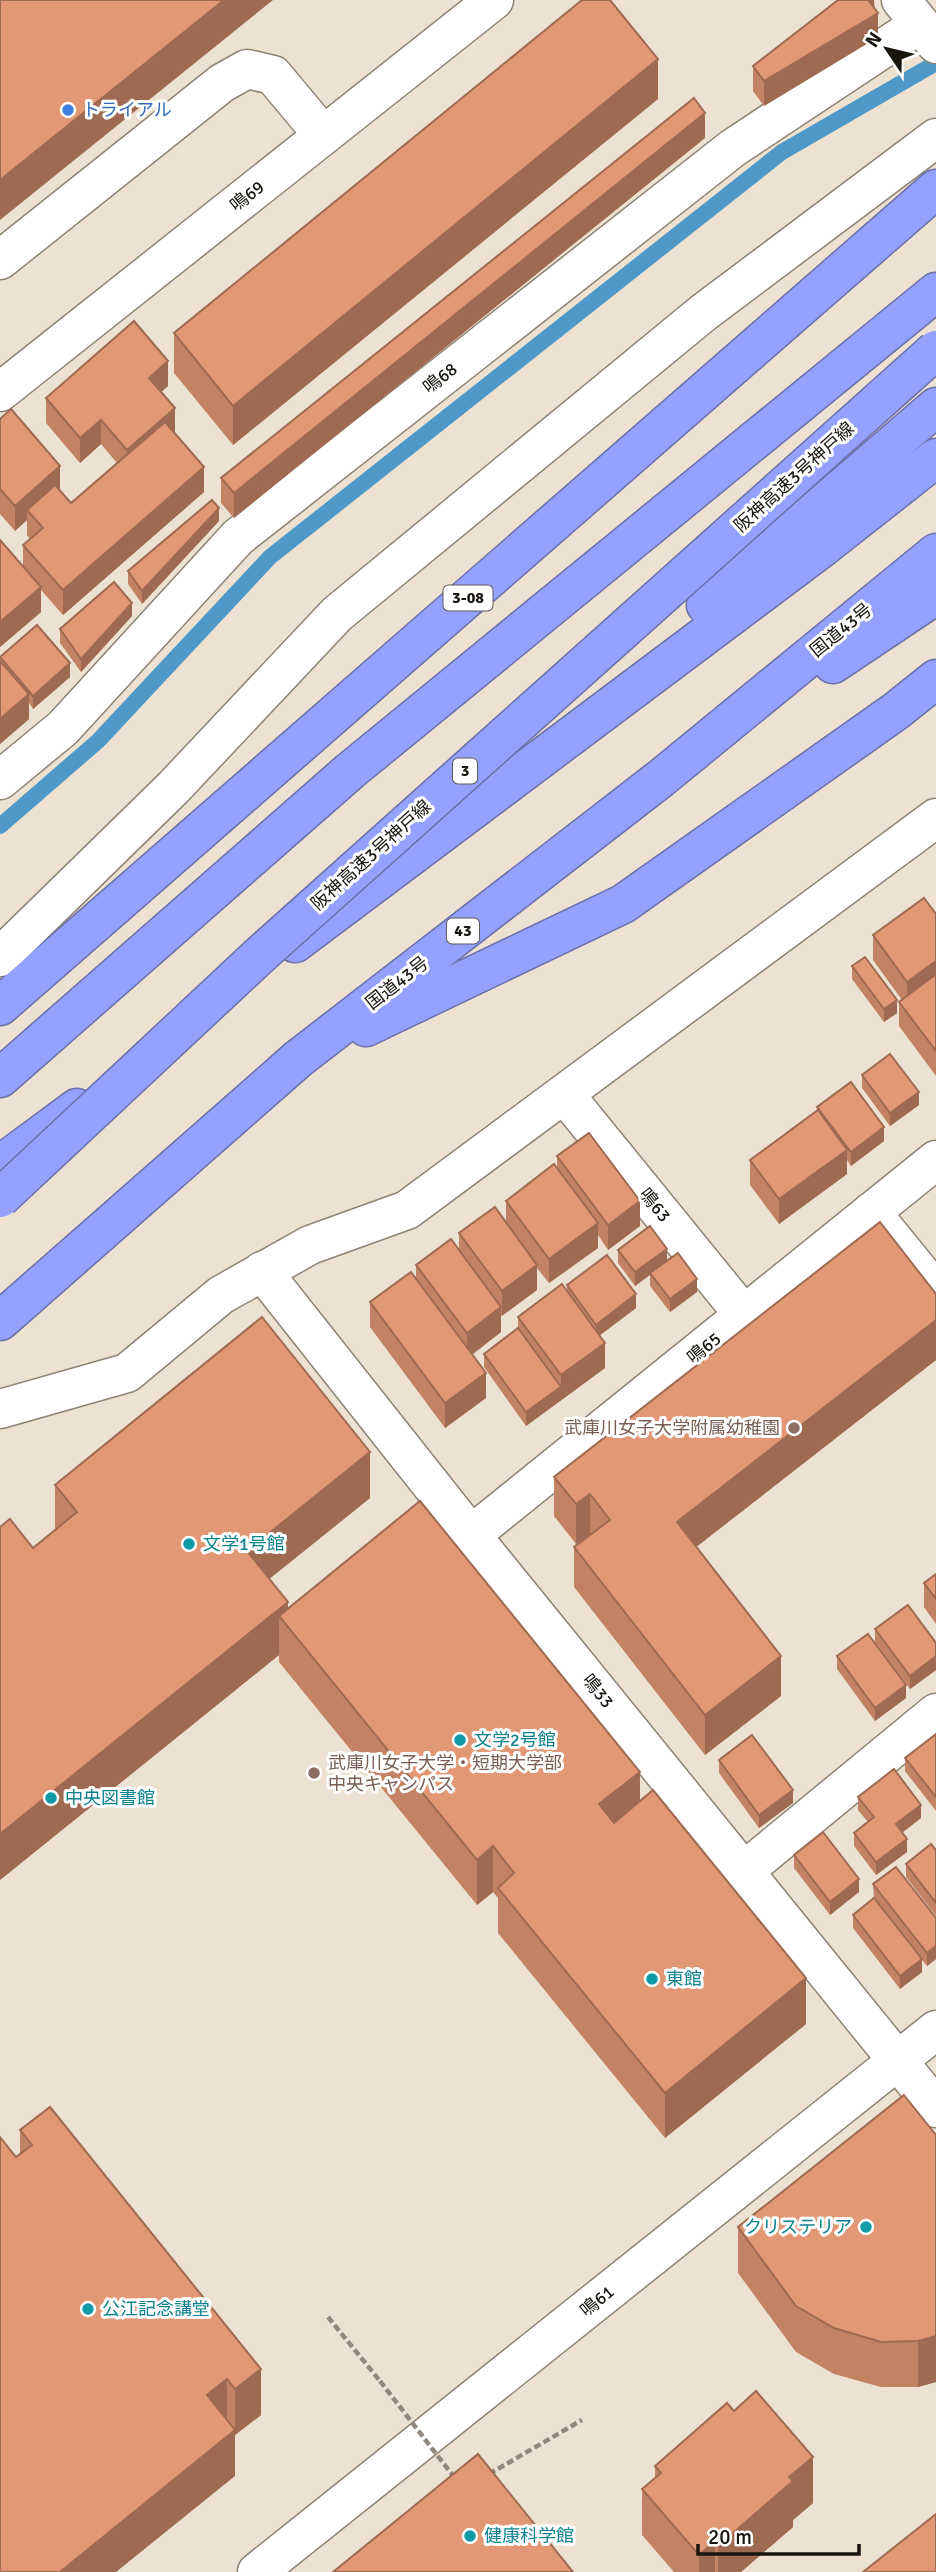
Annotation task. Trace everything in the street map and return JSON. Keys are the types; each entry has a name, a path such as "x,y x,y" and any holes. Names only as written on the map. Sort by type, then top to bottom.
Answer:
{"highway":[{"name":"3-08","path":"0,1006 936,189"},
{"path":"0,1078 350,771 936,292"},
{"name":"阪神高速3号神戸線","path":"0,1198 260,955 936,350"},
{"path":"442,833 936,407"},
{"path":"0,1165 936,458"},
{"name":"国道43号","path":"0,1321 298,1059 660,779 936,553"},
{"path":"660,779 936,595"},
{"path":"298,1059 623,904 896,711 936,679"}],"street":[{"name":"鳴69","path":"0,392 323,135 480,4"},
{"name":"鳴68","path":"0,780 63,728 238,537 733,148 919,23"},
{"path":"0,260 222,83 247,69 273,75 323,135"},
{"path":"4,944 173,788 337,614 703,313 936,138"},
{"path":"0,1409 127,1373 221,1295 262,1271 310,1245 407,1210 936,818"},
{"name":"鳴63","path":"565,1095 744,1315"},
{"name":"鳴65","path":"471,1535 936,1160"},
{"path":"871,1212 936,1292"},
{"name":"鳴33","path":"262,1271 471,1535 936,2108"},
{"path":"744,1871 936,1713"},
{"name":"鳴61","path":"257,2572 936,2030"}],"path":[{"path":"328,2317 456,2480"},
{"path":"480,2479 582,2420"}],"building":[{"name":"トライアル","path":"0,0 224,0 0,180"},
{"path":"582,0 610,0 658,59 233,406 174,333"},
{"path":"838,0 868,0 878,13 764,81 753,66"},
{"path":"694,98 705,113 234,493 221,478"},
{"path":"134,321 168,361 149,378 175,408 127,450 101,420 80,438 46,398"},
{"path":"11,409 60,466 15,506 0,489 0,419"},
{"path":"165,422 204,467 63,590 23,545 43,528 27,510 55,485 71,503"},
{"path":"212,500 219,508 142,591 128,571"},
{"path":"0,540 41,587 0,622"},
{"path":"114,582 132,603 81,659 60,629"},
{"path":"37,625 70,663 33,696 0,657"},
{"path":"0,661 29,694 0,719"},
{"path":"924,898 936,914 936,961 907,982 873,935"},
{"path":"865,957 897,1000 884,1009 852,966"},
{"path":"936,974 936,1051 899,1002"},
{"path":"890,1054 919,1092 890,1113 862,1075"},
{"path":"851,1082 884,1127 851,1152 817,1107"},
{"path":"818,1110 847,1150 779,1199 750,1160"},
{"path":"589,1133 640,1201 608,1225 557,1156"},
{"path":"554,1164 598,1223 549,1259 506,1201"},
{"path":"495,1207 537,1265 502,1291 459,1233"},
{"path":"880,1222 936,1294 936,1320 677,1522 781,1656 705,1715 574,1547 610,1520 590,1494 576,1504 554,1477"},
{"path":"650,1226 667,1249 635,1272 618,1250"},
{"path":"451,1239 501,1307 467,1333 416,1265"},
{"path":"678,1253 697,1279 670,1299 650,1273"},
{"path":"607,1255 636,1294 596,1325 567,1285"},
{"path":"411,1272 486,1373 445,1403 370,1302"},
{"path":"562,1284 605,1343 561,1375 518,1317"},
{"path":"262,1317 370,1452 247,1551 288,1602 0,1834 0,1527 10,1519 33,1548 77,1512 55,1485"},
{"path":"518,1328 561,1387 526,1412 484,1354"},
{"path":"420,1501 640,1772 599,1804 614,1823 653,1790 806,1978 665,2093 498,1888 514,1873 493,1846 477,1860 279,1616"},
{"path":"936,1574 936,1599 924,1583"},
{"path":"908,1605 936,1643 936,1656 910,1676 875,1629"},
{"path":"868,1634 906,1685 875,1708 837,1656"},
{"path":"936,1734 936,1797 905,1758"},
{"path":"752,1735 793,1790 759,1815 719,1760"},
{"path":"894,1769 921,1805 896,1824 907,1839 876,1862 854,1833 874,1817 858,1797"},
{"path":"823,1832 859,1879 830,1902 794,1855"},
{"path":"931,1844 936,1850 936,1903 906,1864"},
{"path":"896,1867 936,1918 936,1946 927,1953 873,1884"},
{"path":"874,1898 922,1959 900,1976 853,1915"},
{"name":"クリステリア","path":"904,2095 936,2135 936,2336 918,2341 881,2342 834,2328 796,2306 738,2227"},
{"name":"公江記念講堂","path":"50,2107 261,2369 235,2389 227,2379 207,2395 235,2430 60,2572 0,2572 0,2137 16,2157 32,2145 20,2130"},
{"path":"756,2391 813,2457 789,2477 793,2481 718,2546 715,2541 699,2555 642,2489 661,2473 655,2466 727,2403 734,2411"},
{"path":"478,2454 573,2572 333,2572"},
{"path":"936,2514 936,2572 863,2572"}],"waterway":[{"path":"0,826 98,741 270,557 782,152 936,63"}],"place":[{"name":"トライアル","path":"68,110"},
{"name":"武庫川女子大学附属幼稚園","path":"794,1428"},
{"name":"文学1号館","path":"189,1544"},
{"name":"文学2号館","path":"460,1740"},
{"name":"武庫川女子大学・短期大学部 中央キャンパス","path":"314,1773"},
{"name":"中央図書館","path":"51,1798"},
{"name":"東館","path":"652,1979"},
{"name":"クリステリア","path":"866,2227"},
{"name":"公江記念講堂","path":"88,2309"},
{"name":"健康科学館","path":"470,2536"}]}
